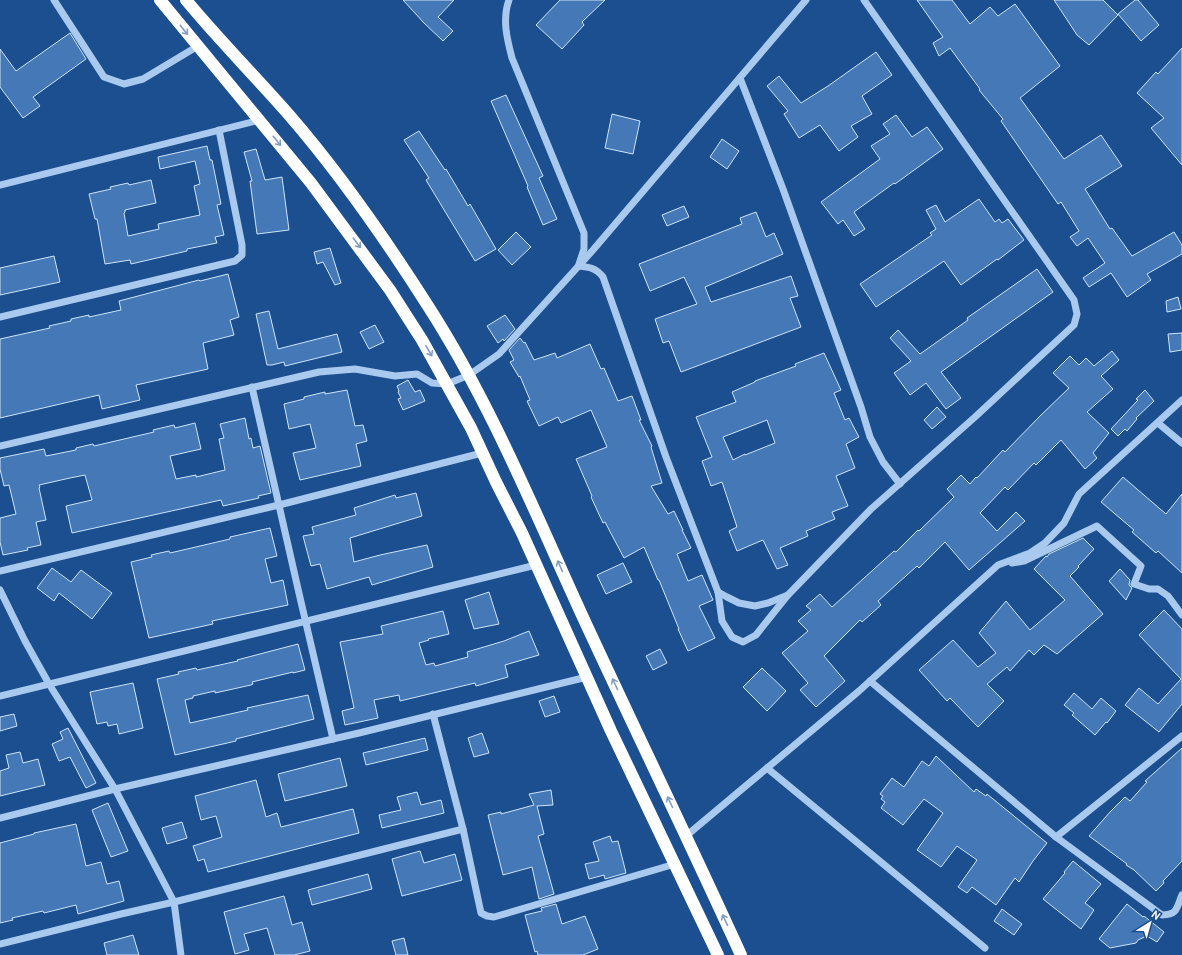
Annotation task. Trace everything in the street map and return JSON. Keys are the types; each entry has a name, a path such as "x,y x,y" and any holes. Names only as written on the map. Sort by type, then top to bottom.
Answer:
{"highway":[{"path":"160,0 311,183 390,290 422,340 471,428 522,533 611,731 718,955"},
{"path":"186,0 292,118 344,184 401,264 429,307 469,375 504,442 587,625 742,955"}],"street":[{"path":"54,0 104,77 124,84 143,79 198,46"},
{"path":"509,0 506,18 506,34 512,58 584,233 584,249 579,266"},
{"path":"0,446 320,372 355,369 395,376 417,374 432,383 447,384 469,375 499,354 579,266 806,0"},
{"path":"579,266 592,268 599,272 603,277 666,457 718,592 722,620 732,637 743,642 756,635 788,595 871,509 975,418 1074,325 1077,314 1074,300 864,0"},
{"path":"740,78 783,189 861,407 870,437 883,462 900,484"},
{"path":"0,185 260,120"},
{"path":"0,317 235,261 242,255 242,245 219,130"},
{"path":"252,388 333,738"},
{"path":"686,836 870,681 998,565 1030,553 1045,543 1064,523 1080,494 1182,400"},
{"path":"1158,423 1182,443"},
{"path":"0,571 279,505 482,453"},
{"path":"998,565 1024,561 1096,526 1141,566 1134,584 1149,589 1158,589 1168,596 1182,615"},
{"path":"0,696 536,565"},
{"path":"0,590 25,641 49,684 114,789 174,902 181,955"},
{"path":"718,592 739,603 755,606 768,603 788,595"},
{"path":"0,818 114,789 587,677"},
{"path":"870,681 1056,837 1162,916 1171,915 1175,912 1182,895"},
{"path":"433,714 463,829 481,913 494,917 675,864"},
{"path":"1056,837 1182,736"},
{"path":"767,768 985,948"},
{"path":"0,944 463,829"}],"building":[{"path":"403,0 454,0 438,17 453,31 443,41"},
{"path":"560,0 605,0 582,22 584,25 562,49 536,25"},
{"path":"917,0 952,0 970,24 990,7 998,16 1015,4 1060,66 1020,98 1064,159 1101,135 1122,166 1085,189 1110,229 1112,228 1132,256 1174,232 1182,245 1182,254 1147,274 1151,280 1127,297 1111,273 1089,287 1083,278 1105,263 1088,238 1077,246 1070,237 1079,231 1061,202 1058,204 1001,121 1003,119 979,90 980,89 950,48 939,56 933,43 943,37"},
{"path":"1054,0 1103,0 1118,15 1089,45 1077,35"},
{"path":"1135,0 1138,0 1159,25 1141,41 1118,14"},
{"path":"70,33 86,59 33,97 40,106 23,118 0,87 0,49 16,71"},
{"path":"1182,48 1182,165 1151,128 1164,118 1137,93 1156,72 1158,74"},
{"path":"876,52 892,75 862,96 872,114 851,126 858,137 839,151 820,125 799,138 784,114 788,111 767,86 779,76 801,103"},
{"path":"506,95 543,176 539,178 557,219 543,225 527,187 528,186 491,101"},
{"path":"612,114 640,121 633,154 605,148"},
{"path":"896,115 912,137 927,127 943,149 854,212 865,229 854,236 843,220 838,224 821,202 880,159 871,146 890,134 883,124"},
{"path":"419,131 445,170 446,169 468,206 470,204 496,249 475,261 426,180 429,178 404,140"},
{"path":"722,139 739,151 727,169 710,157"},
{"path":"207,146 210,160 212,160 221,204 217,205 224,235 215,237 217,243 187,249 187,251 131,264 130,260 105,264 97,219 95,219 89,194 111,189 110,187 128,183 129,185 151,180 156,203 125,210 124,213 128,236 159,229 158,224 200,215 194,186 200,184 195,161 160,169 158,157"},
{"path":"256,149 265,180 282,177 289,230 257,234 250,181 252,181 244,152"},
{"path":"979,199 995,222 999,219 1002,223 1008,219 1024,240 961,285 944,261 876,307 860,284 932,235 930,233 936,229 926,210 936,205 945,222"},
{"path":"684,206 689,217 667,226 662,215"},
{"path":"756,212 766,237 774,233 783,254 705,287 711,302 791,276 798,296 790,298 801,327 681,372 669,341 663,343 655,319 697,304 684,277 650,291 639,264 742,224 740,218"},
{"path":"516,232 531,247 512,265 498,250"},
{"path":"330,248 341,283 335,285 323,262 317,264 314,252"},
{"path":"54,256 60,282 0,295 0,268"},
{"path":"1037,269 1053,292 941,372 961,398 946,409 926,383 910,395 894,373 911,361 890,338 898,330 920,354 968,320 967,318"},
{"path":"228,274 239,317 230,320 234,335 203,343 208,369 136,385 140,400 102,409 99,395 0,418 0,339 50,328 49,326 71,321 71,319 89,315 89,317 121,310 119,301"},
{"path":"1178,297 1181,309 1167,312 1166,301"},
{"path":"269,311 278,349 337,334 342,352 285,366 284,362 267,365 256,314"},
{"path":"505,315 515,329 504,341 503,339 498,343 487,326"},
{"path":"375,325 384,342 369,349 360,332"},
{"path":"1182,333 1182,350 1170,352 1168,334"},
{"path":"520,338 524,343 525,342 534,360 555,353 557,358 590,344 601,369 604,368 618,401 632,396 641,420 639,420 652,446 651,447 662,483 651,486 668,514 674,511 691,548 677,554 688,581 702,575 713,600 699,606 715,638 688,651 644,547 624,558 605,522 603,523 576,459 607,447 591,410 561,423 558,417 539,426 527,401 530,400 520,376 519,377 510,362 514,360 509,350"},
{"path":"1112,351 1119,360 1101,376 1113,389 1087,412 1109,433 1093,453 1097,458 1085,469 1061,440 1036,465 1034,463 1008,490 1005,487 980,513 997,531 1016,512 1025,521 969,570 945,542 919,568 917,566 878,601 881,605 862,622 860,620 824,656 845,681 816,707 800,690 808,683 782,653 808,631 798,621 811,610 806,606 820,594 832,607 894,551 896,552 954,497 947,489 961,475 970,484 1003,450 1005,452 1069,388 1053,373 1070,356 1079,365 1086,358 1094,366"},
{"path":"824,353 841,390 834,393 845,420 849,418 859,437 846,444 855,468 836,476 848,506 832,512 835,519 806,531 808,536 780,548 788,565 777,569 763,540 737,551 729,531 737,527 722,482 711,486 702,461 712,457 696,417 736,402 732,392 755,381 796,366 795,364","holes":["767,420 775,443 733,460 723,437"]},
{"path":"408,380 415,392 420,390 425,401 403,410 398,399 401,398 397,386"},
{"path":"347,390 355,426 363,425 367,441 356,444 361,466 300,480 293,453 316,448 310,424 289,429 284,404 325,392 325,394"},
{"path":"1145,390 1154,401 1136,418 1137,419 1127,431 1125,429 1118,436 1111,429 1138,400 1136,399"},
{"path":"937,407 946,417 932,429 924,420"},
{"path":"245,418 249,439 251,438 253,448 260,446 271,493 258,496 259,498 223,506 221,500 72,533 66,506 92,500 85,475 39,485 46,520 36,522 41,545 27,548 28,550 3,555 0,542 0,518 16,514 9,485 4,486 0,469 0,458 44,449 46,456 76,450 76,448 93,444 94,446 154,432 153,430 174,425 175,428 195,423 201,449 170,456 176,479 196,475 196,477 225,470 219,439 224,438 220,424"},
{"path":"1123,477 1166,514 1182,494 1182,573 1158,551 1156,553 1132,532 1134,530 1101,502"},
{"path":"416,493 422,516 350,538 354,562 427,545 433,567 372,585 369,577 327,589 320,564 311,566 303,536 314,534 312,527 356,515 354,508 395,495 396,498"},
{"path":"270,528 277,556 265,559 271,583 283,580 288,605 212,621 213,624 149,638 131,562 152,557 151,555 169,551 170,553"},
{"path":"1083,538 1094,549 1070,576 1103,614 1057,654 1044,645 1034,655 1029,650 1010,671 1007,667 987,684 1004,701 978,727 950,698 947,701 919,670 953,640 978,667 996,653 979,633 1006,601 1030,630 1065,600 1034,569 1049,554"},
{"path":"623,563 632,582 606,594 597,575"},
{"path":"52,568 71,582 81,570 112,593 92,619 59,593 54,601 37,588"},
{"path":"1120,569 1130,580 1129,585 1132,588 1126,600 1109,581"},
{"path":"489,592 499,624 474,629 465,600"},
{"path":"1164,610 1182,629 1182,704 1159,732 1125,705 1139,688 1158,704 1181,679 1139,635"},
{"path":"443,611 449,634 428,639 429,640 419,643 426,665 434,663 435,666 468,657 467,652 504,641 529,631 539,655 505,665 508,677 476,686 475,683 400,701 399,695 374,700 378,718 345,725 342,711 354,708 340,642 383,634 381,626"},
{"path":"298,644 305,670 252,682 253,684 251,685 193,696 193,698 185,700 190,723 248,710 247,708 308,695 314,719 236,739 236,741 175,755 157,679 196,668 197,670 238,661 237,660"},
{"path":"660,649 667,663 653,670 646,656"},
{"path":"762,668 786,691 767,711 743,687"},
{"path":"133,683 143,728 119,734 117,724 108,726 107,722 97,724 90,692"},
{"path":"1074,693 1092,709 1101,698 1116,711 1095,735 1072,715 1074,713 1064,705"},
{"path":"554,696 560,712 545,717 539,701"},
{"path":"14,714 17,726 0,731 0,717"},
{"path":"68,728 96,783 86,788 70,757 59,761 52,744 63,739 60,732"},
{"path":"482,733 489,753 474,757 468,738"},
{"path":"425,738 428,750 366,765 363,753"},
{"path":"1182,748 1182,861 1163,881 1164,883 1156,891 1134,870 1126,865 1127,864 1089,836 1125,797 1130,801 1147,782 1145,781"},
{"path":"20,752 23,763 38,759 45,785 0,796 0,771 9,768 6,755"},
{"path":"936,756 974,792 976,789 986,796 987,794 1047,843 1019,882 1015,878 996,905 972,887 967,893 958,887 977,860 957,846 941,867 917,850 943,813 924,799 903,825 881,808 885,802 881,799 883,796 880,794 892,778 904,787 922,761 929,766"},
{"path":"340,758 347,786 285,801 278,774"},
{"path":"256,780 266,817 277,813 281,827 353,809 359,833 208,872 204,859 198,861 193,846 222,837 216,816 201,820 195,796"},
{"path":"551,790 553,805 537,806 544,834 538,836 554,894 539,899 532,867 503,875 488,815 501,812 501,814 534,805 529,794"},
{"path":"417,792 421,805 441,800 444,813 382,828 379,815 401,810 397,797"},
{"path":"108,803 128,851 111,857 92,810"},
{"path":"182,822 187,838 167,844 162,828"},
{"path":"76,824 86,866 101,862 107,884 119,881 124,901 78,914 76,905 44,913 43,911 12,918 13,920 0,923 0,843 34,833"},
{"path":"610,836 612,842 618,841 626,873 605,879 604,875 589,879 585,864 599,861 593,842"},
{"path":"420,851 424,863 455,854 462,880 402,896 392,859"},
{"path":"1073,861 1101,884 1085,903 1094,910 1081,929 1043,899"},
{"path":"368,874 372,889 312,905 308,890"},
{"path":"284,896 292,925 302,922 310,951 294,955 275,955 267,928 244,934 249,950 235,954 224,912"},
{"path":"556,904 562,924 585,916 598,949 583,955 538,955 537,951 535,952 525,915 542,911 541,908"},
{"path":"1127,904 1164,932 1157,942 1147,936 1138,940 1136,943 1110,948 1099,939"},
{"path":"1002,909 1022,924 1014,935 994,921"},
{"path":"133,935 139,955 107,955 104,943"},
{"path":"404,938 408,955 396,955 392,941"}]}
